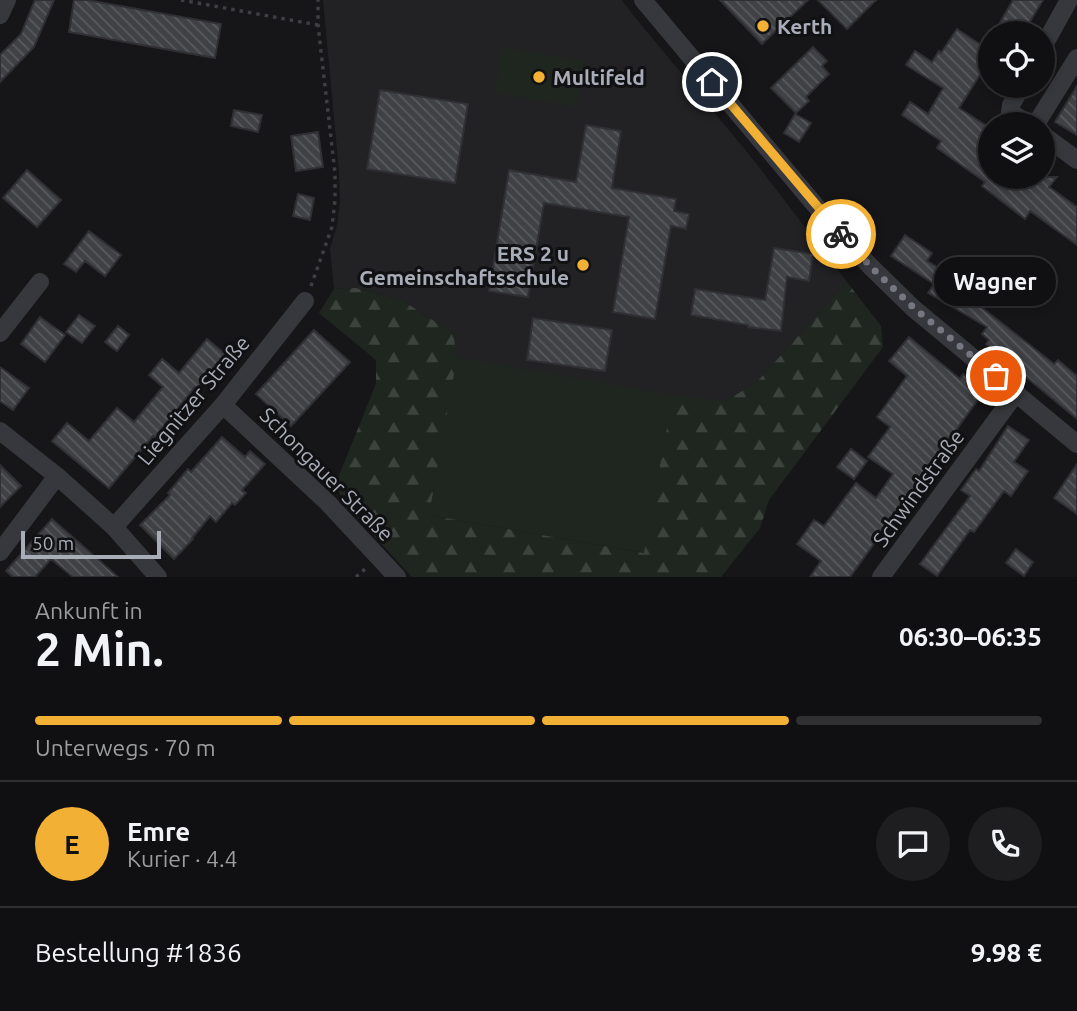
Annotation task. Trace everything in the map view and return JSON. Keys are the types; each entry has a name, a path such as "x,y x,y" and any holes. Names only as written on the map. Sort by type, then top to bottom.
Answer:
{"street":[{"path":"0,15 7,0"},
{"path":"643,0 831,224 871,267 914,308 1077,444"},
{"path":"1055,25 1069,0"},
{"path":"1043,112 1077,58"},
{"path":"1055,144 1077,160"},
{"path":"0,333 40,282"},
{"name":"Liegnitzer Straße","path":"114,527 223,405 304,301"},
{"name":"Schwindstraße","path":"881,577 1016,393"},
{"name":"Schongauer Straße","path":"223,405 328,503 397,577"},
{"path":"0,431 57,476 114,527 158,577"},
{"path":"0,552 57,476"}],"path":[{"path":"181,0 318,25"},
{"path":"304,301 332,227 335,201 335,173 318,25 318,0"}],"shaded area":[{"name":"ERS 2 u Gemeinschaftsschule","path":"323,0 622,0 752,158 847,282 756,383 725,401 429,515 453,333 400,299 356,288 334,289 330,249 340,202 339,172"}],"green space":[{"name":"Multifeld","path":"502,47 584,61 576,107 494,93"},
{"path":"847,282 881,326 883,347 769,500 760,528 721,577 412,577 343,502 336,483 376,384 376,360 319,313 334,289 356,288 400,299 453,333 457,357 429,515 644,553 673,395 725,401 756,383"},
{"path":"457,357 673,395 645,553 429,515"}],"building":[{"path":"35,0 54,0 34,47 0,82 0,55 21,34"},
{"path":"74,0 221,24 215,58 69,32"},
{"name":"Kerth","path":"720,0 808,0 762,44"},
{"path":"818,0 876,0 847,29"},
{"path":"1013,0 1043,0 1030,21 1001,21"},
{"path":"957,29 978,43 978,78 959,108 978,120 978,177 937,148 941,141 902,115 910,102 928,114 943,88 906,65 915,51 932,62 939,51 941,53"},
{"path":"813,47 827,61 822,66 829,74 806,97 809,101 796,113 771,88"},
{"path":"1077,86 1077,135 1055,122"},
{"path":"380,90 468,104 455,183 367,169"},
{"path":"234,110 262,115 258,132 231,126"},
{"path":"795,114 811,123 799,142 784,133"},
{"path":"586,125 621,131 612,188 676,199 674,211 689,214 686,229 671,226 655,319 613,312 629,217 544,203 528,297 489,291 509,170 576,182"},
{"path":"318,132 323,167 296,171 291,136"},
{"path":"27,170 61,200 37,227 3,198"},
{"path":"986,189 1052,189 1077,207 1077,245 1030,211 1025,219"},
{"path":"298,194 314,198 310,220 293,216"},
{"path":"89,231 121,255 105,276 85,261 76,272 64,264"},
{"path":"905,235 932,253 927,261 982,293 976,303 1054,364 1058,360 1077,376 1077,419 986,344 989,340 982,334 987,327 928,293 934,284 891,256"},
{"path":"774,248 813,254 809,281 787,277 781,331 691,315 695,289 765,300"},
{"path":"79,315 95,326 82,343 66,332"},
{"path":"40,317 65,335 45,362 21,344"},
{"path":"533,318 612,330 605,371 527,360"},
{"path":"118,326 129,335 117,351 105,342"},
{"path":"314,330 350,362 291,426 256,394"},
{"path":"909,337 960,379 963,374 985,390 850,577 810,577 821,561 797,544 814,520 824,526 856,483 876,498 893,474 868,457 890,427 877,417 907,376 889,361"},
{"path":"207,339 226,355 198,389 195,387 109,488 52,441 67,423 89,441 117,408 134,422 163,387 149,375 162,359 179,373"},
{"path":"0,367 29,388 13,410 0,401"},
{"path":"1008,426 1029,440 1014,462 1028,471 1011,496 1004,491 974,532 970,530 937,576 920,564 970,496 961,490 976,469 979,471"},
{"path":"222,437 245,457 250,451 265,464 242,490 246,493 235,505 232,503 216,522 210,516 174,559 140,525 170,495 168,493 188,469 191,472"},
{"path":"851,449 867,461 854,479 837,467"},
{"path":"1077,464 1077,514 1054,498"},
{"path":"0,465 21,486 0,507"},
{"path":"52,519 118,577 73,577 51,559 35,577 13,577 6,571"},
{"path":"1016,549 1033,562 1024,576 1006,563"}],"way so far":[{"path":"841,234 914,308 996,376"}],"place":[{"name":"Kerth","path":"763,26"},
{"name":"Multifeld","path":"539,77"},
{"name":"ERS 2 u Gemeinschaftsschule","path":"583,265"},
{"name":"Wagner","path":"996,376"}],"route":[{"path":"712,82 841,234"}]}
